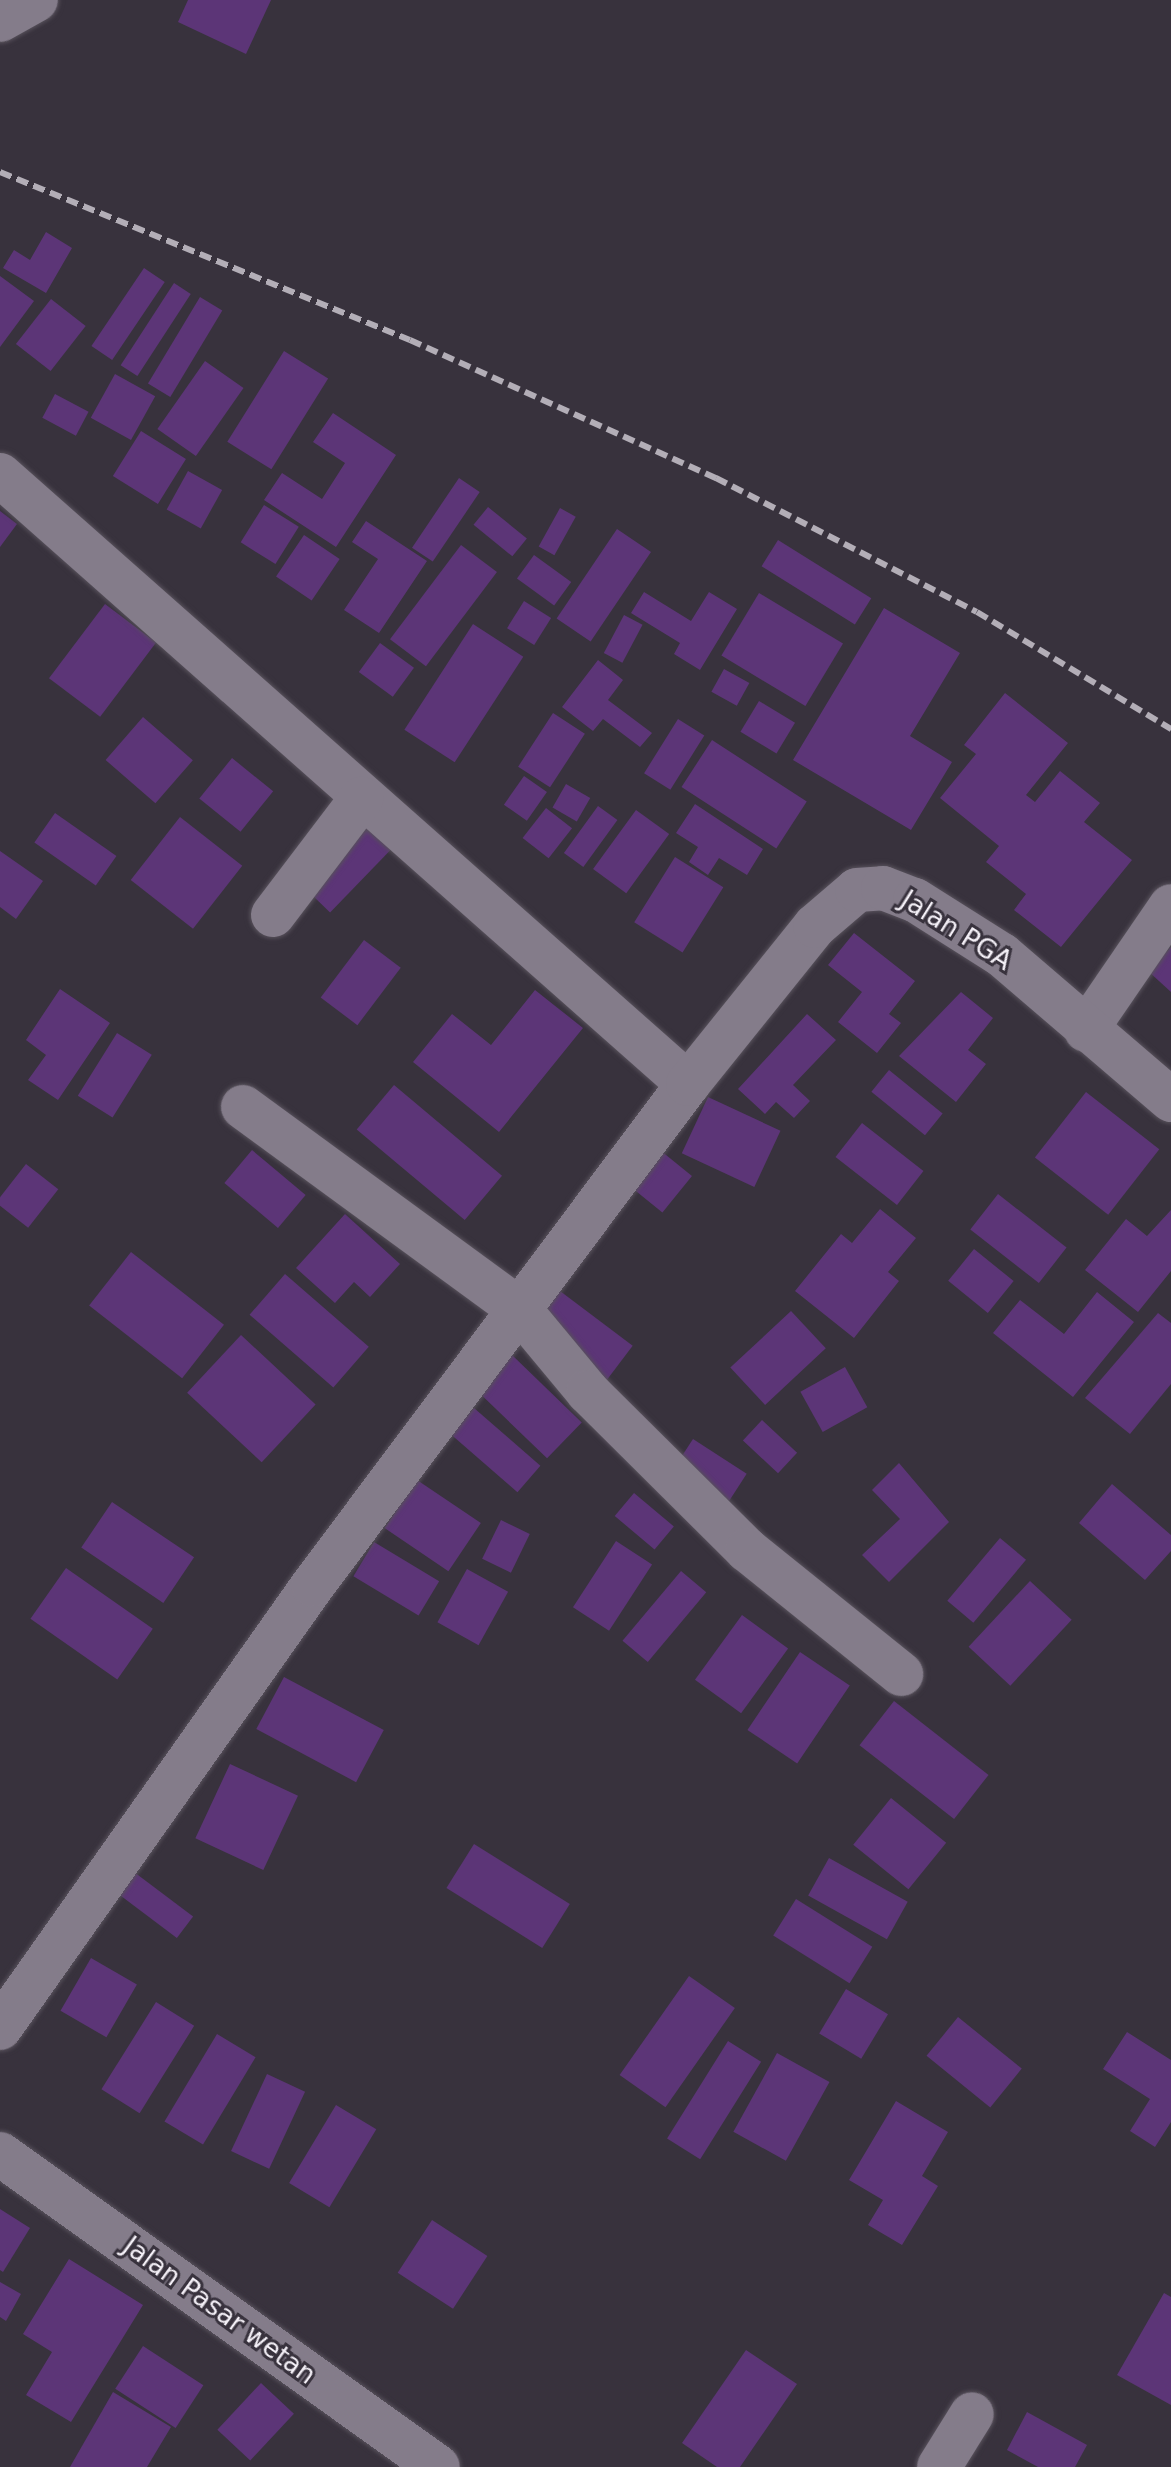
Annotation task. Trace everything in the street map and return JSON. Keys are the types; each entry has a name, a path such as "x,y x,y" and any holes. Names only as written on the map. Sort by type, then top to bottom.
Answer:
{"street":[{"path":"0,20 36,0"},
{"path":"0,475 361,799 688,1084"},
{"path":"273,915 361,799"},
{"name":"Jalan PGA","path":"0,2028 313,1585 688,1084 815,926 857,890 883,888 915,900 1002,955 1171,1100"},
{"path":"1086,1030 1171,906"},
{"path":"243,1107 520,1310 588,1392 747,1550 901,1674"},
{"name":"Jalan Pasar wetan","path":"0,2154 438,2467"},
{"path":"939,2467 972,2414"}],"building":[{"path":"188,0 271,0 246,54 178,22"},
{"path":"46,232 72,248 46,293 3,268 14,250 30,260"},
{"path":"144,268 165,282 112,360 91,346"},
{"path":"0,276 34,301 0,347"},
{"path":"174,283 191,294 137,376 121,365"},
{"path":"200,297 222,310 170,397 148,384"},
{"path":"51,299 86,326 51,371 16,344"},
{"path":"284,351 328,379 271,469 227,442"},
{"path":"205,361 244,388 196,456 157,429"},
{"path":"115,374 155,396 131,440 91,418"},
{"path":"55,394 89,412 76,436 42,418"},
{"path":"333,413 396,455 336,547 264,500 282,473 322,499 345,463 313,442"},
{"path":"141,431 186,459 158,504 113,476"},
{"path":"188,471 222,490 201,528 167,509"},
{"path":"459,478 480,492 433,562 412,548"},
{"path":"264,505 299,527 275,564 241,542"},
{"path":"488,507 527,538 512,556 474,525"},
{"path":"560,508 576,517 554,555 539,546"},
{"path":"0,511 17,524 0,547"},
{"path":"366,521 427,561 379,633 344,610 378,559 352,542"},
{"path":"617,529 651,552 591,641 557,619"},
{"path":"304,535 340,559 312,600 276,576"},
{"path":"778,540 871,598 855,625 762,566"},
{"path":"461,545 497,572 426,666 390,639"},
{"path":"534,555 571,582 554,605 517,578"},
{"path":"644,592 691,621 709,592 737,609 700,670 674,654 680,643 631,613"},
{"path":"759,593 843,643 805,706 721,656"},
{"path":"524,601 551,618 534,645 507,628"},
{"path":"105,604 156,643 100,717 49,678"},
{"path":"884,608 960,653 910,736 952,762 911,830 793,760"},
{"path":"624,615 643,625 622,663 604,653"},
{"path":"473,624 523,657 455,762 404,730"},
{"path":"380,643 414,668 393,697 359,672"},
{"path":"598,660 623,680 608,700 652,733 640,747 603,719 593,731 562,707"},
{"path":"724,669 749,683 737,706 711,692"},
{"path":"1005,693 1068,743 1026,795 1035,802 1060,771 1100,803 1084,822 1132,860 1061,947 1014,910 1026,894 986,862 999,846 940,798 976,754 964,745"},
{"path":"759,701 795,723 776,753 740,732"},
{"path":"553,713 585,734 550,787 518,767"},
{"path":"143,717 193,760 155,803 106,760"},
{"path":"678,719 704,735 670,790 644,773"},
{"path":"712,740 807,802 776,849 682,787"},
{"path":"232,758 273,791 240,832 199,798"},
{"path":"524,776 547,792 527,821 504,805"},
{"path":"566,784 590,798 577,821 552,807"},
{"path":"695,804 763,849 747,875 719,858 708,875 689,862 698,847 676,833"},
{"path":"598,806 617,820 583,867 564,853"},
{"path":"546,808 572,828 549,858 523,838"},
{"path":"636,810 669,834 626,893 593,869"},
{"path":"55,813 116,856 96,886 34,842"},
{"path":"180,817 242,866 193,929 131,880"},
{"path":"361,820 391,849 330,912 300,883"},
{"path":"0,851 43,881 16,919 0,907"},
{"path":"675,857 723,887 683,953 634,922"},
{"path":"854,933 915,981 889,1014 901,1023 877,1053 838,1022 862,992 828,965"},
{"path":"364,940 401,968 357,1025 321,998"},
{"path":"1171,947 1171,992 1148,971"},
{"path":"60,989 110,1023 58,1100 28,1080 46,1055 26,1040"},
{"path":"535,990 583,1028 499,1132 413,1062 452,1014 491,1045"},
{"path":"961,992 993,1018 968,1050 986,1064 956,1102 899,1056"},
{"path":"807,1014 836,1040 793,1085 810,1101 794,1118 776,1102 765,1114 738,1089"},
{"path":"117,1033 152,1055 113,1117 78,1096"},
{"path":"889,1070 943,1113 925,1135 871,1092"},
{"path":"394,1085 502,1176 465,1220 357,1129"},
{"path":"1086,1092 1159,1149 1108,1215 1035,1157"},
{"path":"708,1097 781,1131 754,1187 682,1153"},
{"path":"862,1123 923,1171 897,1205 836,1157"},
{"path":"650,1142 692,1176 662,1213 620,1179"},
{"path":"252,1150 306,1195 278,1228 224,1183"},
{"path":"26,1164 58,1189 28,1228 0,1206 0,1197"},
{"path":"998,1194 1067,1248 1039,1283 970,1229"},
{"path":"880,1209 916,1238 888,1272 899,1281 854,1338 795,1291 841,1234 852,1243"},
{"path":"1171,1210 1171,1271 1138,1312 1085,1270 1126,1219 1147,1236"},
{"path":"345,1214 400,1264 370,1297 354,1282 335,1303 296,1268"},
{"path":"974,1249 1014,1281 988,1313 948,1281"},
{"path":"131,1252 224,1325 182,1378 89,1306"},
{"path":"285,1274 369,1347 333,1388 250,1315"},
{"path":"560,1291 633,1346 607,1380 534,1325"},
{"path":"1097,1292 1134,1322 1073,1397 993,1333 1020,1300 1064,1334"},
{"path":"791,1311 826,1348 765,1405 730,1368"},
{"path":"1158,1313 1171,1323 1171,1384 1130,1434 1085,1398"},
{"path":"241,1335 316,1405 262,1462 187,1393"},
{"path":"512,1355 582,1422 547,1458 477,1391"},
{"path":"845,1367 867,1407 823,1432 800,1392"},
{"path":"474,1408 540,1466 517,1492 451,1434"},
{"path":"762,1420 797,1453 778,1473 743,1440"},
{"path":"693,1439 747,1474 729,1501 676,1466"},
{"path":"899,1463 949,1522 889,1582 862,1555 900,1519 872,1490"},
{"path":"417,1480 481,1523 448,1571 385,1528"},
{"path":"1112,1484 1171,1535 1171,1551 1145,1580 1079,1523"},
{"path":"634,1493 674,1526 655,1549 615,1516"},
{"path":"112,1502 194,1557 163,1603 81,1548"},
{"path":"501,1520 530,1534 511,1573 482,1559"},
{"path":"1000,1538 1026,1560 973,1623 947,1601"},
{"path":"616,1541 652,1564 609,1631 573,1607"},
{"path":"374,1542 439,1581 419,1615 353,1576"},
{"path":"66,1568 153,1629 117,1680 30,1619"},
{"path":"467,1569 508,1592 479,1645 437,1622"},
{"path":"681,1571 706,1592 648,1662 623,1641"},
{"path":"1030,1581 1072,1620 1010,1686 969,1647"},
{"path":"742,1615 788,1649 741,1713 695,1680"},
{"path":"800,1652 850,1686 797,1763 747,1730"},
{"path":"284,1677 384,1730 356,1782 256,1729"},
{"path":"894,1701 989,1775 954,1819 860,1745"},
{"path":"230,1764 298,1796 263,1870 195,1838"},
{"path":"891,1798 946,1843 908,1889 853,1845"},
{"path":"474,1844 570,1904 542,1948 446,1888"},
{"path":"829,1858 908,1902 887,1939 808,1896"},
{"path":"134,1872 193,1917 177,1938 118,1894"},
{"path":"796,1899 872,1947 850,1983 773,1935"},
{"path":"91,1958 137,1984 106,2037 60,2011"},
{"path":"689,1976 735,2008 665,2107 620,2075"},
{"path":"846,1989 888,2014 861,2059 819,2034"},
{"path":"156,2002 194,2026 140,2113 101,2089"},
{"path":"958,2017 1022,2069 990,2107 927,2056"},
{"path":"1127,2032 1171,2060 1171,2122 1155,2147 1130,2131 1150,2099 1103,2069"},
{"path":"217,2034 256,2057 203,2145 164,2121"},
{"path":"728,2041 761,2062 700,2159 667,2139"},
{"path":"777,2053 829,2082 786,2161 733,2132"},
{"path":"267,2074 305,2092 269,2169 231,2151"},
{"path":"896,2101 948,2132 922,2176 938,2186 902,2245 868,2225 883,2200 849,2180"},
{"path":"336,2105 376,2129 329,2207 289,2183"},
{"path":"0,2209 30,2228 3,2272 0,2270"},
{"path":"432,2220 487,2256 453,2309 398,2273"},
{"path":"69,2259 143,2305 71,2422 26,2395 52,2352 23,2334"},
{"path":"0,2282 21,2294 6,2321 0,2317"},
{"path":"1164,2293 1171,2297 1171,2405 1117,2375"},
{"path":"143,2346 203,2385 176,2428 115,2389"},
{"path":"746,2350 797,2384 740,2467 717,2467 682,2443"},
{"path":"261,2383 294,2414 250,2460 217,2430"},
{"path":"113,2392 171,2427 147,2467 70,2467"},
{"path":"1027,2412 1087,2445 1075,2467 1038,2467 1007,2450"}],"railway":[{"path":"0,172 410,340 716,478 977,612 1171,729"}]}
